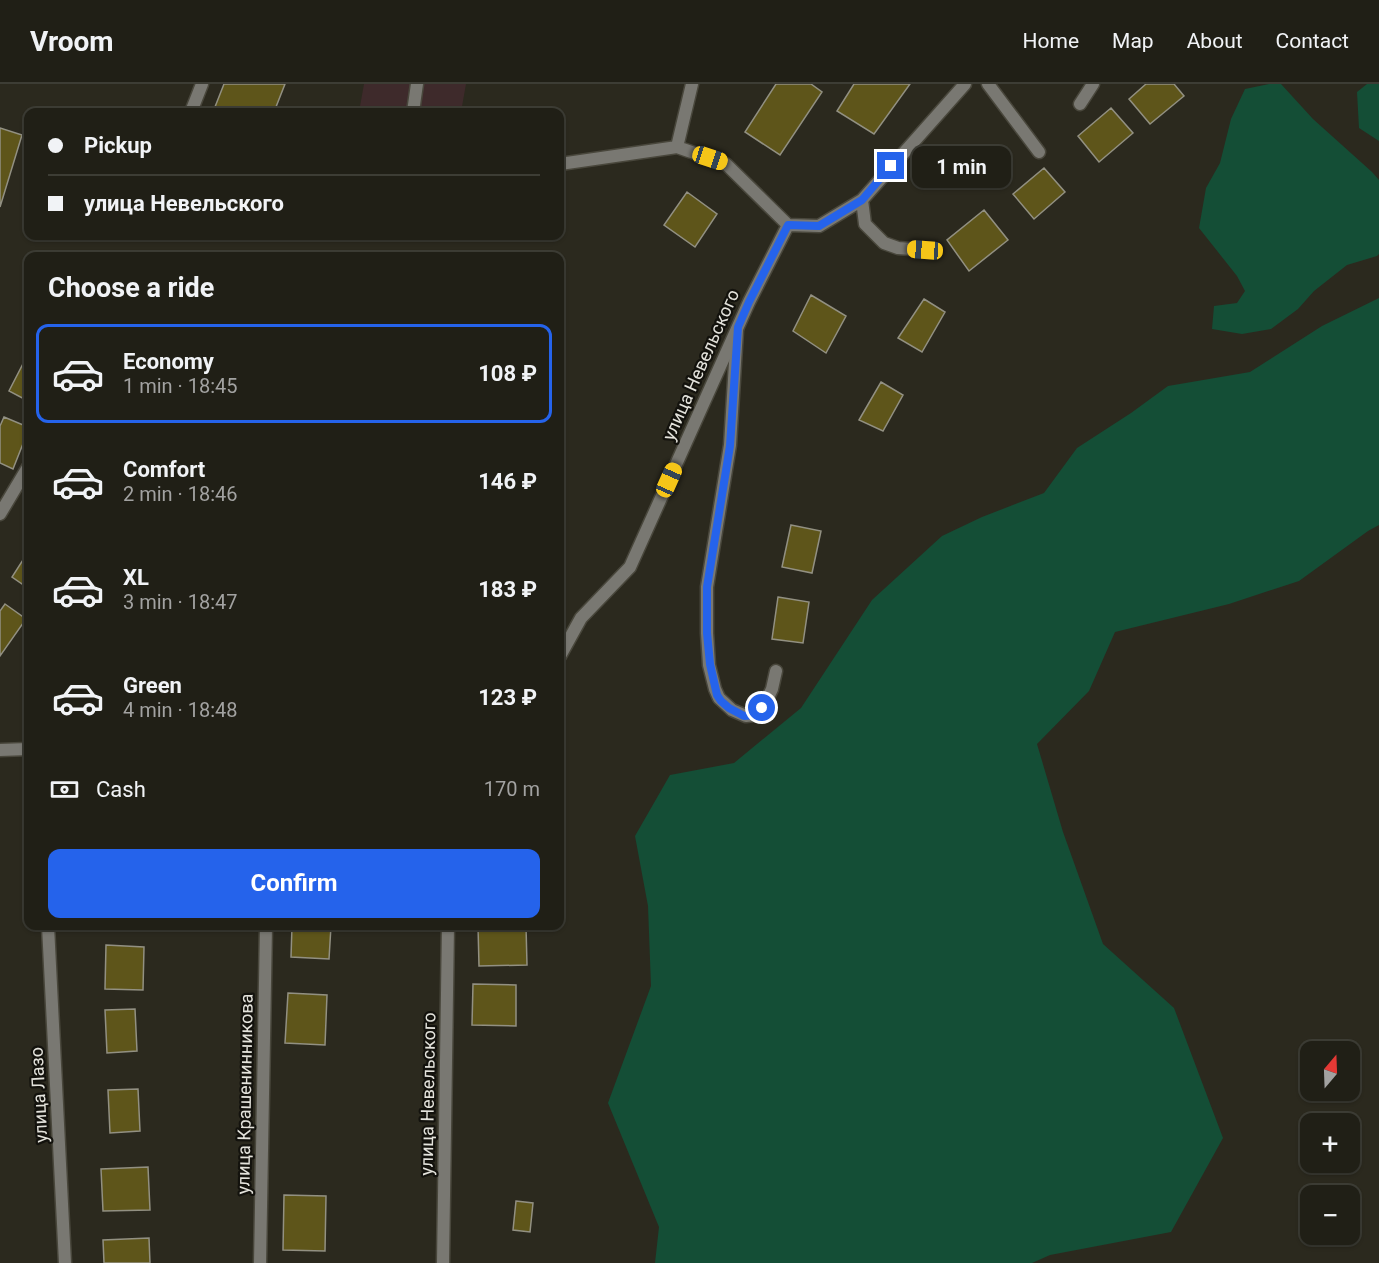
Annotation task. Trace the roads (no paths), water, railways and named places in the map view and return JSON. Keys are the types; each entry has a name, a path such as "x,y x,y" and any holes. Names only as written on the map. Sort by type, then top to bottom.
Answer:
{"street":[{"path":"193,108 202,84"},
{"path":"414,108 417,84"},
{"path":"678,147 692,84"},
{"path":"564,163 678,147 726,164 788,225 819,226 862,200 965,84"},
{"path":"988,84 1039,152"},
{"path":"1080,104 1093,84"},
{"path":"862,200 865,224 884,243 898,248 925,250"},
{"name":"улица Невельского","path":"564,649 581,618 630,567 749,302 788,225"},
{"path":"738,327 730,446 707,587 710,664 719,698 732,710 746,716 754,715 765,704 772,689 776,671"},
{"path":"0,514 24,474"},
{"path":"0,750 24,749"},
{"name":"улица Лазо","path":"48,930 65,1263"},
{"name":"улица Крашенинникова","path":"260,1263 266,930"},
{"name":"улица Невельского","path":"443,1263 448,930"}]}
